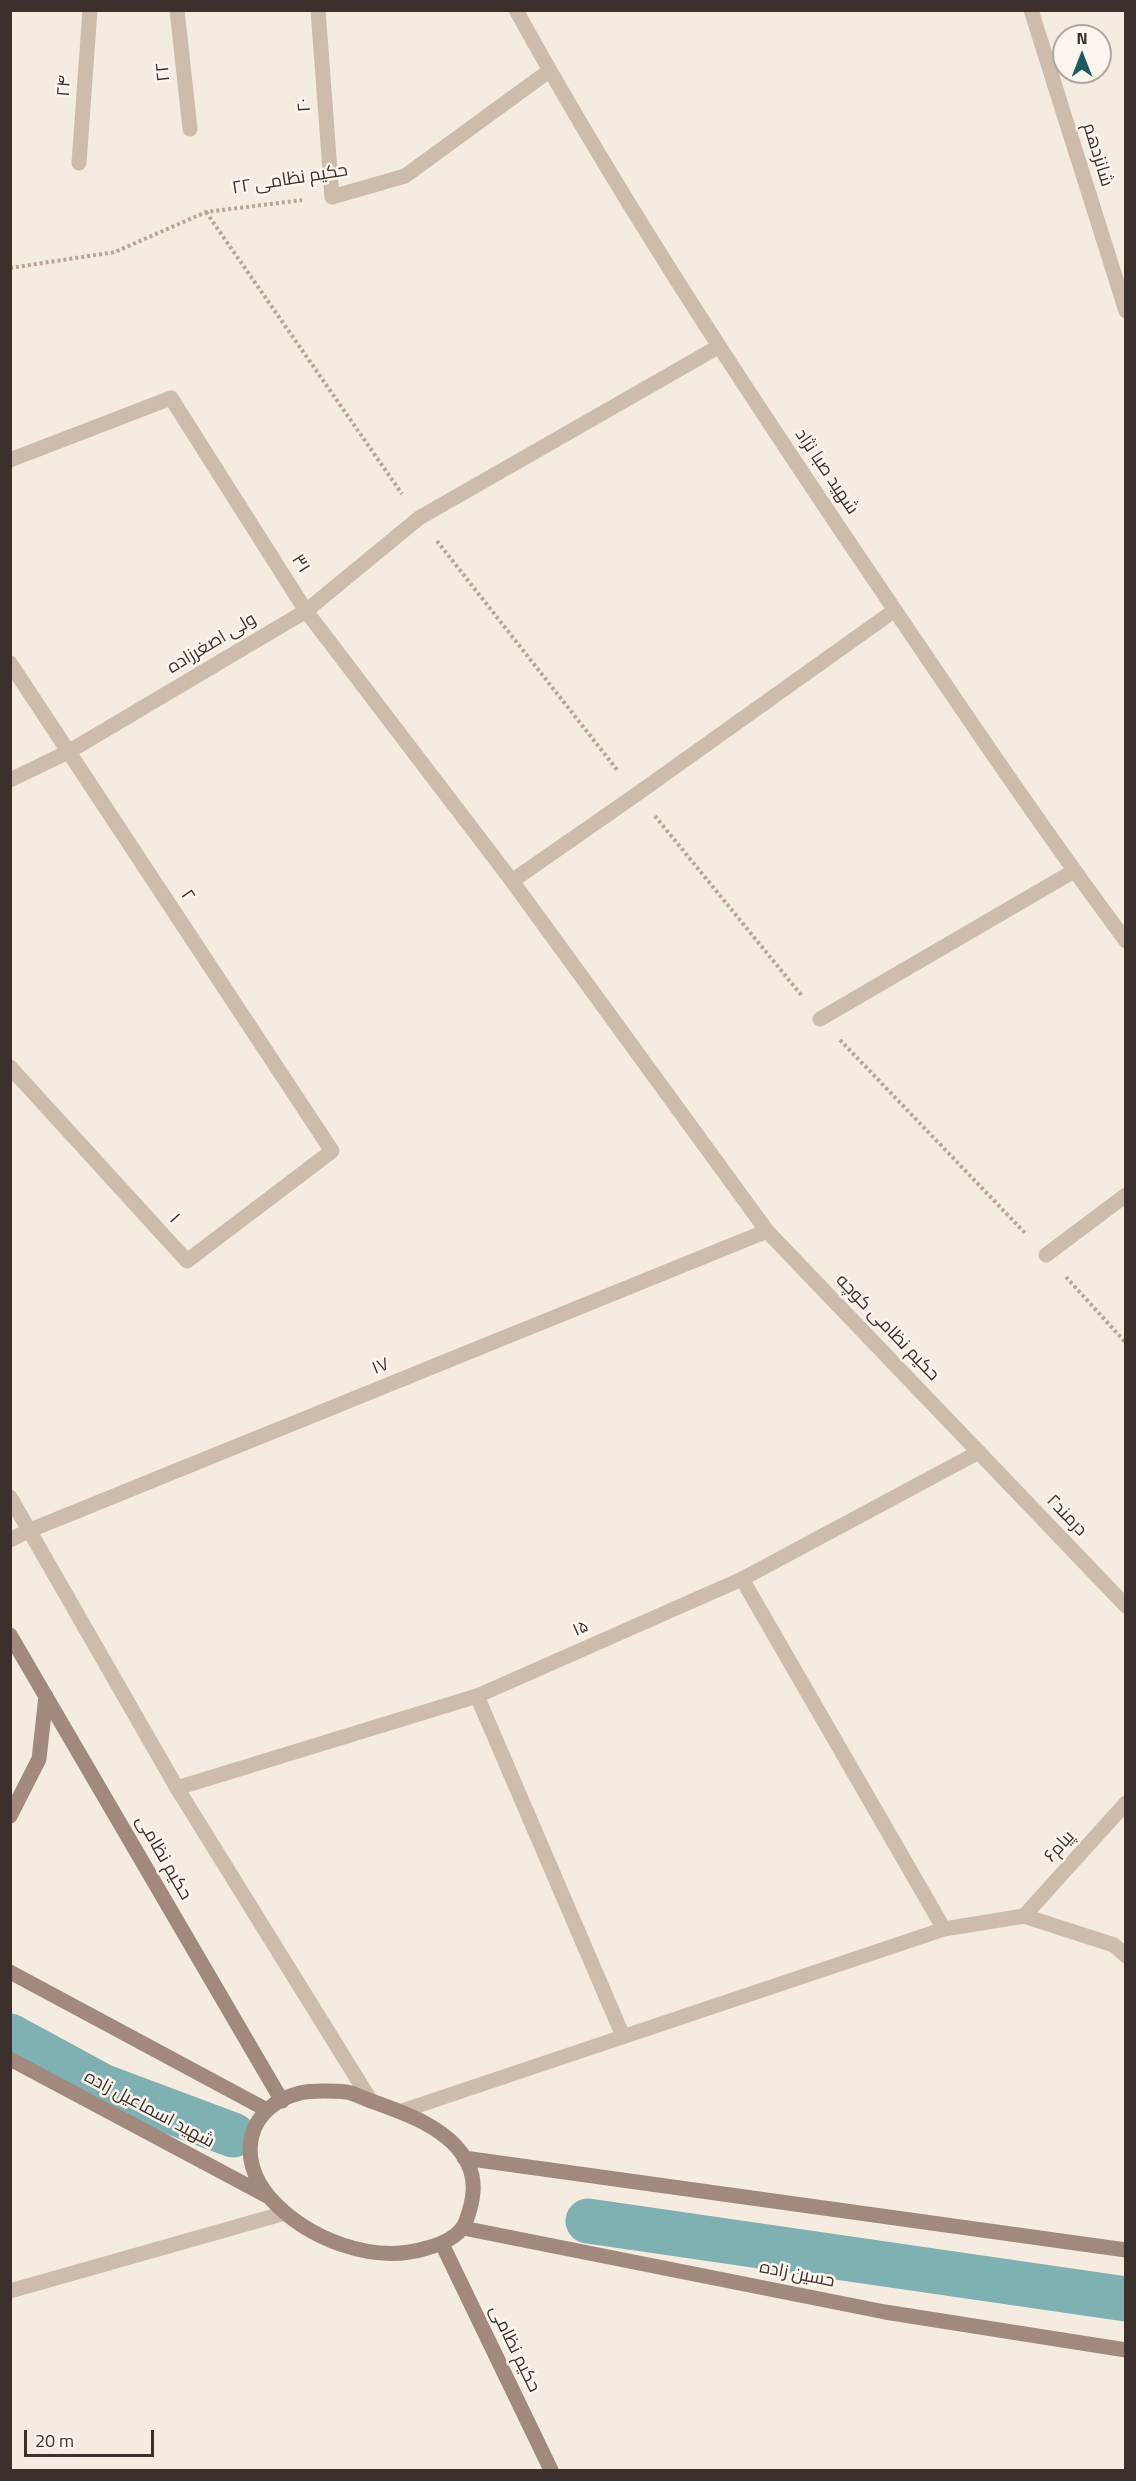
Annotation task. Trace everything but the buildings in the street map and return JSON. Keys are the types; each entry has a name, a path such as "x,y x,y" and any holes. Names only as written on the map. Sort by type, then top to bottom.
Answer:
{"street":[{"name":"۲۴","path":"79,164 90,10"},
{"name":"۲۲","path":"177,10 190,129"},
{"name":"۲۰","path":"318,10 332,197"},
{"name":"شهید صبا نژاد","path":"516,10 549,71 718,347 895,610 1074,871 1125,941"},
{"name":"شانزدهم","path":"1031,10 1125,311"},
{"name":"۲۲ حکیم نظامی","path":"332,197 405,176 549,71"},
{"name":"ولی اصغرزاده","path":"10,780 68,752 306,611 419,518 718,347"},
{"name":"۳۱","path":"10,460 171,398 306,611 512,880"},
{"path":"512,880 637,795 895,610"},
{"name":"۲","path":"10,663 332,1151"},
{"path":"820,1018 1074,871"},
{"name":"حکیم نظامی کوچه","path":"512,880 767,1231 979,1452"},
{"name":"۱","path":"10,1067 187,1262 332,1151"},
{"path":"1046,1255 1125,1195"},
{"name":"۱۷","path":"10,1540 767,1231"},
{"name":"۱۵","path":"177,1788 477,1696 742,1580 979,1452"},
{"name":"درمند۲","path":"979,1452 1125,1606"},
{"path":"10,1497 177,1788 371,2101"},
{"path":"742,1580 944,1929"},
{"name":"حکیم نظامی","path":"10,1635 282,2101"},
{"path":"10,1816 39,1760 46,1696"},
{"path":"477,1696 623,2036"},
{"name":"۶پیام","path":"1024,1916 1125,1803"},
{"path":"402,2112 944,1929 1024,1916 1122,1945"},
{"path":"10,1972 267,2110"},
{"name":"شهید اسماعیل زاده","path":"10,2059 269,2197"},
{"path":"323,2091 348,2092 371,2101 402,2112 453,2143 469,2164 474,2188 473,2200 464,2228 442,2244 416,2252 397,2253 355,2248 325,2239 285,2213 269,2197 256,2175 250,2161 253,2129 267,2110 300,2093 323,2091"},
{"path":"464,2158 1125,2250"},
{"path":"10,2291 285,2213"},
{"name":"حسین زاده","path":"464,2228 885,2312 1125,2350"},
{"name":"حکیم نظامی","path":"442,2244 551,2470"}],"path":[{"name":"۲۲ حکیم نظامی","path":"10,268 115,252 206,212 332,197"}],"waterway":[{"path":"10,2036 102,2086 233,2135"},
{"path":"588,2221 1126,2299"}]}
